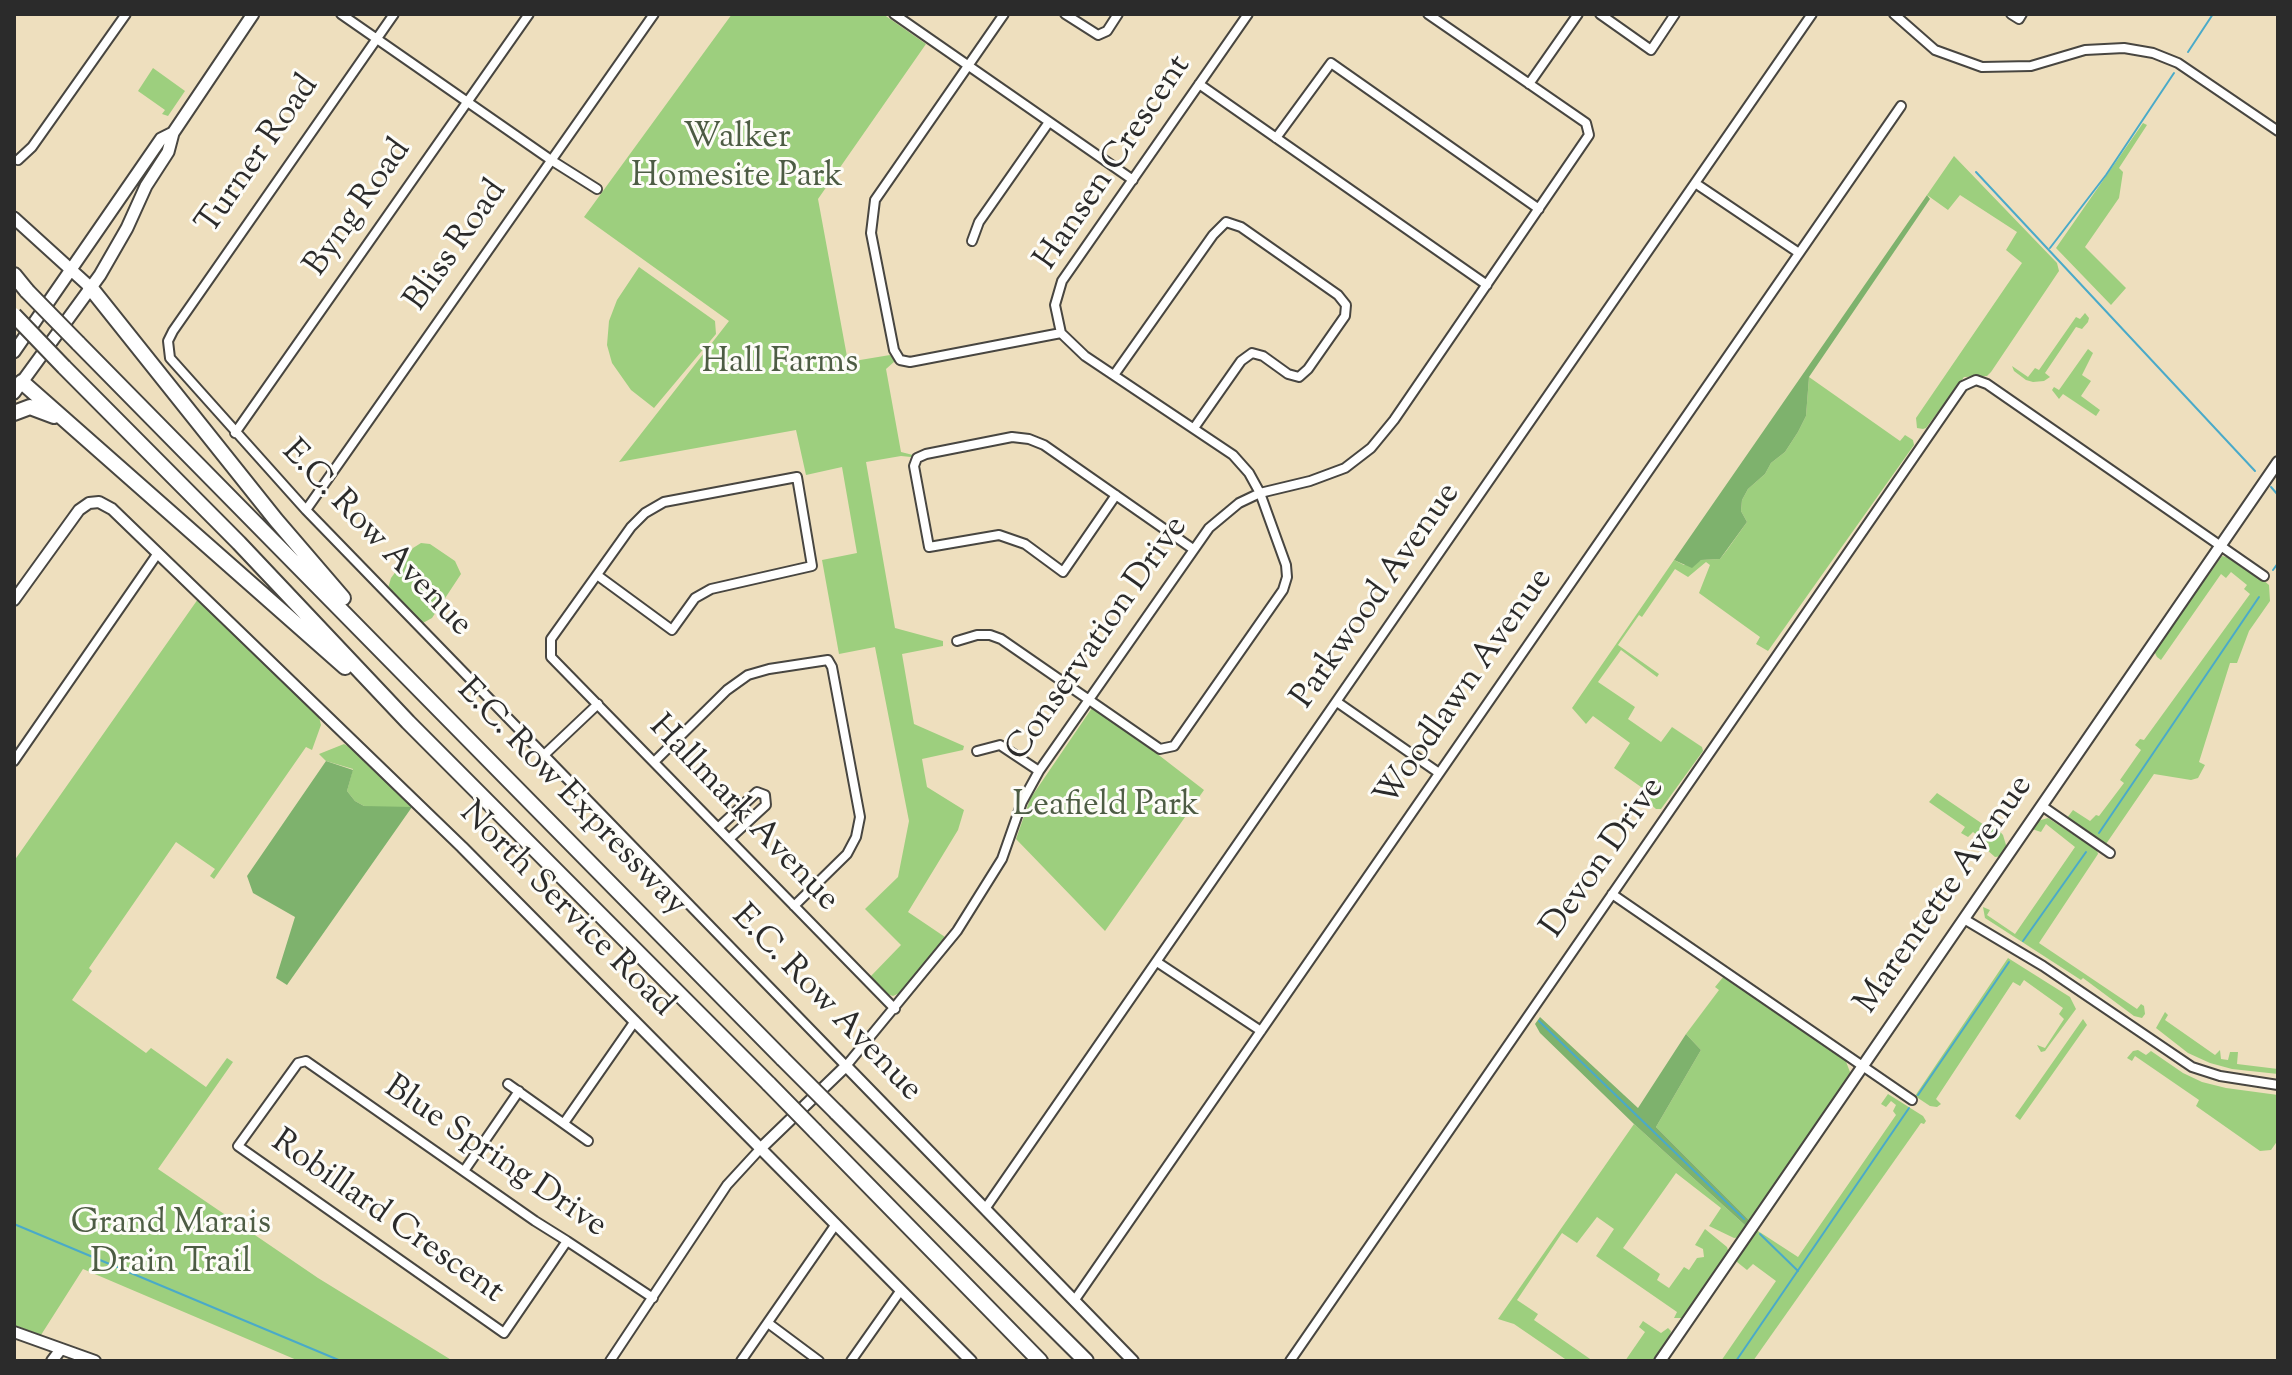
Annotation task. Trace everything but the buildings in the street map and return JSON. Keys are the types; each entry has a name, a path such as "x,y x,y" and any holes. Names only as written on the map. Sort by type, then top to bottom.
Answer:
{"highway":[{"name":"E.C. Row Expressway","path":"14,275 783,1059 1086,1361"},
{"path":"90,287 276,520 401,669"},
{"name":"E.C. Row Expressway","path":"14,315 239,543 408,722 1040,1361"},
{"path":"17,383 92,443 408,722"},
{"path":"14,413 30,407 48,412 92,443"}],"main road":[{"path":"17,383 90,287 127,228 146,186 168,152 173,133 253,14"},
{"path":"14,352 161,139 173,133"},
{"path":"14,218 90,287"}],"street":[{"path":"18,160 32,147 126,14"},
{"path":"341,14 597,189"},
{"name":"Turner Road","path":"173,331 394,14"},
{"name":"Byng Road","path":"235,433 529,14"},
{"name":"Bliss Road","path":"306,510 654,14"},
{"path":"894,14 1133,180"},
{"path":"957,641 977,635 1001,639 1160,749 1174,746 1283,590 1287,577 1286,565 1260,493 1249,473 1233,455 1085,356 1061,333 910,362 900,360 894,350 871,233 875,200 1004,14"},
{"path":"1065,14 1098,35 1107,31 1118,14"},
{"name":"Hansen Crescent","path":"1061,333 1055,305 1062,281 1248,14"},
{"path":"1428,14 1529,84 1578,14"},
{"path":"1600,14 1651,50 1675,14"},
{"name":"Parkwood Avenue","path":"985,1209 1812,14"},
{"path":"1894,14 1935,50 1982,67 2031,66 2085,50 2124,48 2153,53 2178,63 2278,131"},
{"path":"2011,14 2019,19 2022,14"},
{"path":"1276,138 1331,63 1539,209"},
{"path":"1199,84 1487,285"},
{"name":"Conservation Drive","path":"610,1361 727,1185 846,1066 957,931 1002,859 1022,802 1039,771 1209,528 1239,503 1260,493 1310,481 1345,468 1371,448 1394,420 1589,135 1586,123 1529,84"},
{"name":"Woodlawn Avenue","path":"1074,1301 1901,106"},
{"path":"972,241 979,222 1049,122"},
{"path":"1695,183 1799,253"},
{"path":"1114,375 1213,235 1226,222 1241,227 1338,295 1346,305 1345,316 1308,369 1299,377 1288,374 1263,356 1252,353 1241,361 1194,428"},
{"name":"E.C. Row Avenue","path":"173,331 168,341 170,358 306,510 1133,1361"},
{"name":"Devon Drive","path":"1290,1361 1963,386 1976,380 1987,384 2221,546"},
{"path":"1116,495 1063,572 1025,544 999,535 929,547 914,466 917,458 926,454 1012,437 1029,439 1044,445 1116,495 1193,549"},
{"name":"Marentette Avenue","path":"1660,1361 2278,462"},
{"path":"797,477 812,566 711,589 695,598 672,630 597,575 631,527 645,513 664,502 797,477"},
{"name":"North Service Road","path":"14,600 79,510 89,503 99,502 112,509 462,847 971,1361"},
{"path":"2221,546 2264,576"},
{"path":"14,761 158,553"},
{"name":"Hallmark Avenue","path":"597,575 551,639 551,657 895,1009"},
{"path":"654,762 727,690 748,675 828,660 832,667 860,817 856,837 847,854 794,906"},
{"path":"1337,702 1439,773"},
{"path":"543,756 598,704"},
{"path":"977,751 1000,745 1039,771"},
{"path":"718,828 757,792 765,795 766,805 729,839"},
{"path":"2042,806 2110,853"},
{"path":"1612,894 1912,1100"},
{"path":"1964,919 2043,966 2192,1067 2220,1076 2278,1085"},
{"path":"1157,962 1261,1031"},
{"path":"564,1123 635,1021"},
{"name":"Blue Spring Drive","path":"306,1061 653,1298"},
{"name":"Robillard Crescent","path":"306,1061 298,1063 238,1146 504,1333 567,1241"},
{"path":"508,1084 588,1141"},
{"path":"464,1171 519,1091"},
{"path":"741,1361 836,1224"},
{"path":"851,1361 901,1290"},
{"path":"768,1323 819,1361"},
{"path":"14,1332 95,1361"},
{"path":"52,1361 61,1349"}],"green space":[{"path":"732,14 883,14 926,44 818,199 848,362 890,355 895,361 886,369 901,452 913,455 866,462 895,628 943,641 943,646 902,654 914,724 964,746 963,750 922,759 927,787 964,810 958,830 908,912 945,937 902,992 893,996 870,977 901,945 865,909 898,877 909,821 875,647 839,654 822,560 857,553 842,467 806,475 796,430 619,462 729,321 584,217"},
{"path":"153,68 185,91 168,116 162,114 165,110 138,91"},
{"path":"2143,123 2147,125 2119,168 2123,172 2119,198 2085,247 2126,288 2111,305 2056,248"},
{"path":"1954,156 2057,263 2059,271 1991,372 1987,376 1964,377 1923,429 1917,428 1916,418 2022,263 2006,250 2017,232 1960,195 1948,210 1927,195"},
{"path":"1927,195 1930,199 1809,377 1806,416 1798,432 1785,452 1771,463 1742,500 1741,511 1747,522 1720,559 1701,560 1692,568 1674,560"},
{"path":"639,267 715,321 716,334 654,408 631,390 612,363 607,345 609,321 617,300"},
{"path":"2085,313 2088,322 2082,329 2076,327 2045,373 2050,377 2033,382 2014,371 2012,366 2028,377 2035,368 2039,370 2076,317 2080,319"},
{"path":"2088,349 2093,353 2082,375 2091,381 2081,396 2100,410 2096,416 2063,394 2059,399 2052,390 2054,387 2059,390"},
{"path":"1809,377 1900,441 1905,435 1913,440 1914,445 1768,651 1756,644 1760,637 1699,593 1710,565 1706,562 1688,577 1675,569 1642,617 1639,615 1618,645 1659,674 1657,677 1621,650 1598,682 1635,707 1628,719 1661,742 1672,727 1702,747 1703,751 1661,809 1656,809 1647,801 1651,794 1614,768 1630,743 1593,716 1586,724 1572,708 1674,560 1684,565 1720,559 1727,550 1747,522 1741,511 1748,489 1785,452 1806,416"},
{"path":"421,543 430,544 455,561 461,574 432,618 421,624 388,588 391,578 413,548"},
{"path":"2222,556 2231,558 2269,585 2270,601 2249,631 2237,663 2230,663 2199,762 2205,765 2198,778 2191,780 2154,774 2106,844 2067,818 2073,810 2090,821 2099,816 2124,783 2120,780 2141,750 2135,745 2140,739 2144,740 2250,594 2244,589 2247,585 2231,572 2226,578 2221,574 2161,660 2157,657 2154,651"},
{"name":"Grand Marais Drain Trail","path":"198,599 319,717 321,725 312,750 306,747 214,879 210,876 215,869 176,842 89,968 92,971 72,1000 146,1053 151,1048 206,1087 227,1058 233,1062 158,1169 318,1278 453,1361 299,1361 83,1269 41,1335 14,1325 14,861"},
{"name":"Leafield Park","path":"1094,705 1204,790 1105,931 1016,839 1030,799"},
{"path":"344,744 412,807 378,808 355,801 347,791 353,769 326,761 319,754"},
{"path":"326,761 353,770 347,791 364,806 412,807 287,985 276,978 295,917 253,893 247,876"},
{"path":"1937,793 1990,829 1994,825 2003,835 2006,845 2003,856 1995,857 1986,849 1989,844 1973,832 1968,837 1961,833 1965,827 1929,802"},
{"path":"2048,818 2097,850 2098,854 2039,943 2137,1009 2141,1004 2144,1006 2142,1018 2134,1016 2083,978 2081,980 1985,918 1983,907 1990,910 1987,915 2015,934 2075,847 2046,824 2041,832 2032,829 2037,821"},
{"path":"2008,958 2070,997 2076,1009 2045,1051 2041,1052 2037,1045 2045,1048 2064,1019 2059,1014 2063,1008 2024,980 2020,986 2013,982 1936,1099 1941,1104 1930,1106 1915,1096"},
{"path":"1724,976 1845,1059 1850,1072 1849,1079 1751,1222 1656,1127 1701,1050 1686,1034 1719,990 1715,987"},
{"path":"2165,1012 2168,1015 2165,1020 2215,1055 2220,1050 2221,1059 2228,1060 2230,1052 2238,1052 2237,1064 2278,1069 2278,1074 2232,1069 2188,1053 2156,1028"},
{"path":"1540,1017 1638,1108 1686,1034 1701,1050 1656,1127 1751,1222 1747,1227 1540,1033 1535,1024"},
{"path":"2083,1019 2087,1025 2020,1120 2015,1116"},
{"path":"2138,1050 2146,1055 2151,1051 2202,1082 2278,1095 2278,1140 2271,1150 2260,1151 2196,1106 2199,1100 2135,1056 2132,1061 2127,1058"},
{"path":"1888,1094 1926,1121 1921,1123 1753,1361 1721,1361 1776,1281 1753,1264 1747,1270 1737,1262 1736,1257 1754,1231 1758,1231 1798,1257 1896,1115 1893,1111 1896,1105 1891,1101 1886,1107 1881,1104"},
{"path":"1634,1124 1747,1227 1740,1237 1734,1238 1709,1226 1721,1208 1676,1173 1623,1248 1660,1274 1657,1280 1669,1288 1684,1267 1689,1270 1697,1258 1704,1257 1703,1249 1695,1245 1705,1229 1727,1247 1729,1253 1684,1318 1674,1318 1677,1312 1596,1256 1614,1229 1597,1217 1577,1243 1562,1233 1517,1300 1538,1314 1534,1320 1593,1361 1568,1361 1514,1324 1498,1319"},
{"path":"1643,1321 1661,1333 1668,1328 1671,1331 1669,1340 1655,1361 1625,1361 1645,1332 1639,1327"}],"waterway":[{"path":"2188,52 2213,14"},
{"path":"2050,248 2106,175 2174,73"},
{"path":"1976,172 2255,471"},
{"path":"2271,487 2278,495"},
{"path":"2273,570 2278,563"},
{"path":"2099,833 2259,597"},
{"path":"2023,941 2086,852"},
{"path":"1918,1095 2009,962"},
{"path":"1539,1021 1744,1219"},
{"path":"1736,1361 1909,1108"},
{"path":"14,1224 341,1361"},
{"path":"1760,1234 1798,1271"}],"park label":[{"name":"Walker Homesite Park","path":"737,160"},
{"name":"Hall Farms","path":"780,365"}]}
